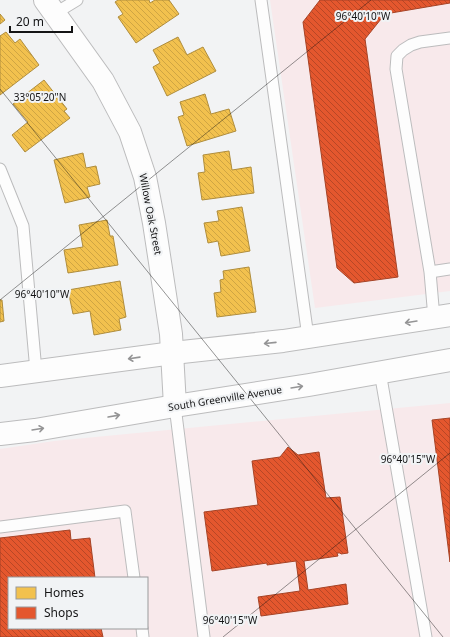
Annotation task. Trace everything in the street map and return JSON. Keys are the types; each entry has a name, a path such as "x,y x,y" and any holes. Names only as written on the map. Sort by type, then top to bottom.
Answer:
{"main road":[{"name":"Willow Oak Street","path":"50,7 103,81 130,132 145,177 153,215 171,334 175,406"},
{"path":"0,376 172,353 275,342 442,317"},
{"name":"South Greenville Avenue","path":"0,434 35,430 309,385 450,360"}],"lane":[{"path":"50,7 77,0"},
{"path":"260,0 308,337"},
{"path":"442,317 430,272 396,69 397,56 411,44 450,38"},
{"path":"0,169 23,226 36,371"},
{"path":"430,272 450,269"},
{"path":"380,372 426,637"},
{"path":"175,406 204,637"},
{"path":"0,527 125,511 134,577"}],"shaded area":[{"path":"270,0 450,0 450,291 315,308"},
{"path":"450,403 450,637 0,637 0,449 54,441"}],"building: Homes":[{"path":"118,0 149,0 150,3 155,0 169,0 179,14 136,43 118,17 123,14 115,2"},
{"path":"0,14 5,20 0,24"},
{"path":"6,32 15,43 20,39 39,65 0,95 0,36"},
{"path":"178,37 187,55 203,47 216,71 167,96 153,67 160,63 153,50"},
{"path":"44,80 67,109 64,111 70,118 25,152 12,135 28,122 13,104"},
{"path":"205,94 211,114 229,109 236,131 187,146 178,117 184,115 180,102"},
{"path":"229,151 232,170 251,167 254,193 202,200 198,173 205,172 203,155"},
{"path":"83,153 86,168 96,166 100,184 87,187 90,197 65,203 54,160"},
{"path":"242,207 250,251 221,256 218,241 208,243 204,223 219,221 217,211"},
{"path":"107,220 110,236 113,236 118,265 68,273 64,250 83,247 79,225"},
{"path":"249,267 256,312 217,317 214,293 221,292 220,280 224,279 223,271"},
{"path":"120,281 126,317 119,319 121,330 94,335 90,311 73,314 68,290"},
{"path":"0,300 2,300 4,321 0,322"}],"building: Shops":[{"path":"320,0 450,0 450,3 385,14 365,39 398,277 354,283 337,268 303,22"},
{"path":"450,418 450,562 432,420"},
{"path":"288,447 298,455 319,452 326,498 340,497 348,553 337,553 338,556 304,561 308,590 346,584 348,604 261,616 258,597 300,591 296,561 267,565 267,563 212,571 204,512 258,505 252,461 280,457"},
{"path":"70,530 71,540 90,538 95,577 8,577 8,629 101,629 103,637 0,637 0,538"}]}
